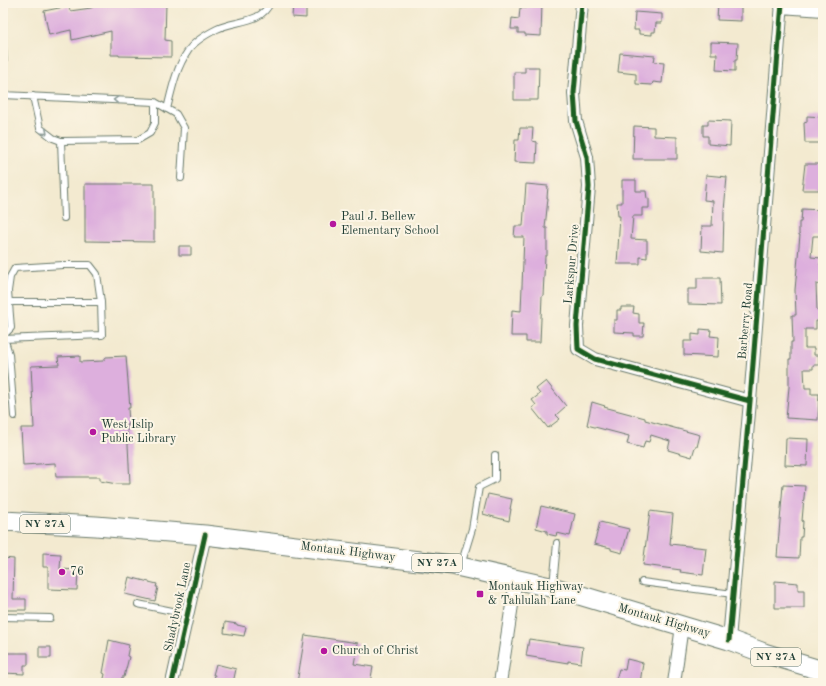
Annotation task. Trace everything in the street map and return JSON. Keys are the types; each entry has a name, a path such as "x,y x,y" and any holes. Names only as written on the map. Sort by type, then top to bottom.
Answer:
{"main road":[{"name":"Montauk Highway","path":"3,521 96,526 204,535 460,567 552,588 729,640 764,653 823,671"}],"street":[{"name":"Larkspur Drive","path":"582,3 574,93 576,121 587,157 589,187 577,326 578,349 595,359 750,401"},
{"name":"Barberry Road","path":"729,640 782,5"},
{"path":"782,5 823,10"},
{"name":"Shadybrook Lane","path":"172,683 204,535"},
{"path":"500,683 516,579"},
{"path":"674,683 682,626"}],"lane":[{"path":"166,109 176,76 188,51 198,41 218,28 259,17 267,10 270,3"},
{"path":"3,47 4,95 155,102 176,114 184,128 181,178"},
{"path":"33,96 40,128 53,138 61,140 138,140 150,133 155,123 155,102"},
{"path":"61,140 64,218"},
{"path":"90,265 97,274 101,302 102,336 3,337 11,328 8,291 10,277 15,268 90,265"},
{"path":"9,302 101,302"},
{"path":"3,342 6,344 9,354 14,416"},
{"path":"460,567 472,528 479,487 495,480 495,455"},
{"path":"552,588 557,543"},
{"path":"642,582 733,594"},
{"path":"138,604 187,614"},
{"path":"3,617 50,618"}],"building":[{"path":"100,3 166,3 165,40 171,41 171,57 111,55 111,31 72,40 71,30 49,35 44,11 69,6 70,11 91,8"},
{"path":"293,3 306,3 306,18 292,17"},
{"path":"527,3 542,3 541,36 525,35 525,33 518,33 518,29 511,29 512,18 519,19 520,8 527,8"},
{"path":"718,3 741,3 741,21 717,20"},
{"path":"635,12 662,14 662,23 656,23 655,32 652,32 652,35 639,34 639,30 634,30"},
{"path":"711,42 738,43 735,71 716,70 717,54 711,54"},
{"path":"620,53 655,56 654,62 664,63 662,83 653,82 652,85 636,84 636,74 618,72"},
{"path":"525,67 539,67 538,100 514,100 514,72 525,72"},
{"path":"807,116 823,117 823,143 805,143 804,123 807,122"},
{"path":"708,120 731,121 730,146 708,144 708,136 703,136 703,125 708,125"},
{"path":"634,126 654,127 654,136 677,137 677,159 633,159"},
{"path":"520,128 533,128 532,141 537,142 536,163 514,162 515,140 519,140"},
{"path":"805,164 823,164 823,190 802,190"},
{"path":"706,175 727,177 724,211 723,253 701,251 702,226 712,226 713,201 704,200"},
{"path":"622,180 636,180 636,191 646,191 647,199 649,198 649,208 642,208 642,216 633,216 631,239 647,240 647,258 640,257 640,264 617,264 620,216 618,216 617,203 622,203"},
{"path":"85,184 154,184 154,242 85,241"},
{"path":"526,184 548,186 545,228 547,228 547,256 545,256 540,342 526,342 526,336 511,336 512,310 521,311 524,237 514,237 515,226 523,226"},
{"path":"802,209 823,210 822,236 813,236 811,257 821,258 820,265 823,265 823,285 816,284 817,310 822,310 822,321 816,321 816,329 805,329 805,348 814,348 814,355 819,355 819,365 813,365 813,369 804,369 805,388 811,388 811,394 819,394 818,420 786,418 789,387 789,359 791,359 791,342 793,342 792,315 796,315 795,290 800,235 799,222 801,222"},
{"path":"179,246 191,246 191,255 179,255"},
{"path":"697,278 720,278 721,305 688,304 688,289 697,289"},
{"path":"621,307 634,307 633,313 639,314 639,323 644,323 643,336 634,336 634,333 614,332 614,320 617,320 617,310 621,310"},
{"path":"700,329 711,330 710,336 719,337 718,357 684,355 684,341 692,341 692,334 700,335"},
{"path":"80,356 80,362 103,361 106,357 126,356 130,408 128,408 129,425 127,425 130,484 117,484 100,481 100,477 56,477 55,463 23,465 21,428 34,428 31,366 59,365 58,357"},
{"path":"546,381 566,406 556,415 560,419 548,428 532,408 536,405 532,400 540,394 536,389"},
{"path":"592,402 605,406 604,407 645,418 645,420 700,435 697,447 695,447 692,457 668,450 670,441 651,435 649,442 645,441 643,448 627,444 629,436 587,425"},
{"path":"786,438 808,439 807,466 785,465"},
{"path":"783,485 805,486 802,537 800,537 799,558 777,557"},
{"path":"488,494 512,499 509,521 483,514"},
{"path":"541,506 575,514 570,536 557,533 556,536 547,534 547,531 536,528"},
{"path":"650,511 673,514 670,544 706,548 703,575 680,572 681,570 643,565"},
{"path":"600,522 629,529 622,553 611,550 611,548 594,544"},
{"path":"43,553 61,554 60,569 78,570 77,590 48,589 48,567 43,567"},
{"path":"3,558 14,559 13,599 26,599 26,610 3,610"},
{"path":"129,577 157,584 156,587 158,587 155,601 125,594"},
{"path":"775,581 798,583 798,590 804,590 804,608 775,608"},
{"path":"225,622 246,627 244,636 224,633"},
{"path":"305,635 358,643 354,664 373,667 370,683 297,683"},
{"path":"529,639 583,647 581,663 568,661 568,663 526,656"},
{"path":"109,640 129,645 127,656 129,657 121,683 103,683 105,674 103,673"},
{"path":"39,647 51,647 51,658 39,658"},
{"path":"3,653 28,653 28,665 24,665 24,674 4,673"},
{"path":"627,659 643,663 640,683 615,683 619,669 625,670"},
{"path":"216,664 236,669 233,683 213,683 215,675 213,675"}],"cycle path":[{"path":"582,3 574,93 576,121 587,157 589,187 577,326 578,349 595,359 750,401"},
{"path":"729,640 782,3"},
{"path":"172,683 205,535"}],"place":[{"name":"Paul J. Bellew Elementary School","path":"333,224"},
{"name":"West Islip Public Library","path":"93,432"},
{"name":"76","path":"62,572"},
{"name":"Montauk Highway & Tahlulah Lane","path":"480,594"},
{"name":"Church of Christ","path":"324,651"}]}
